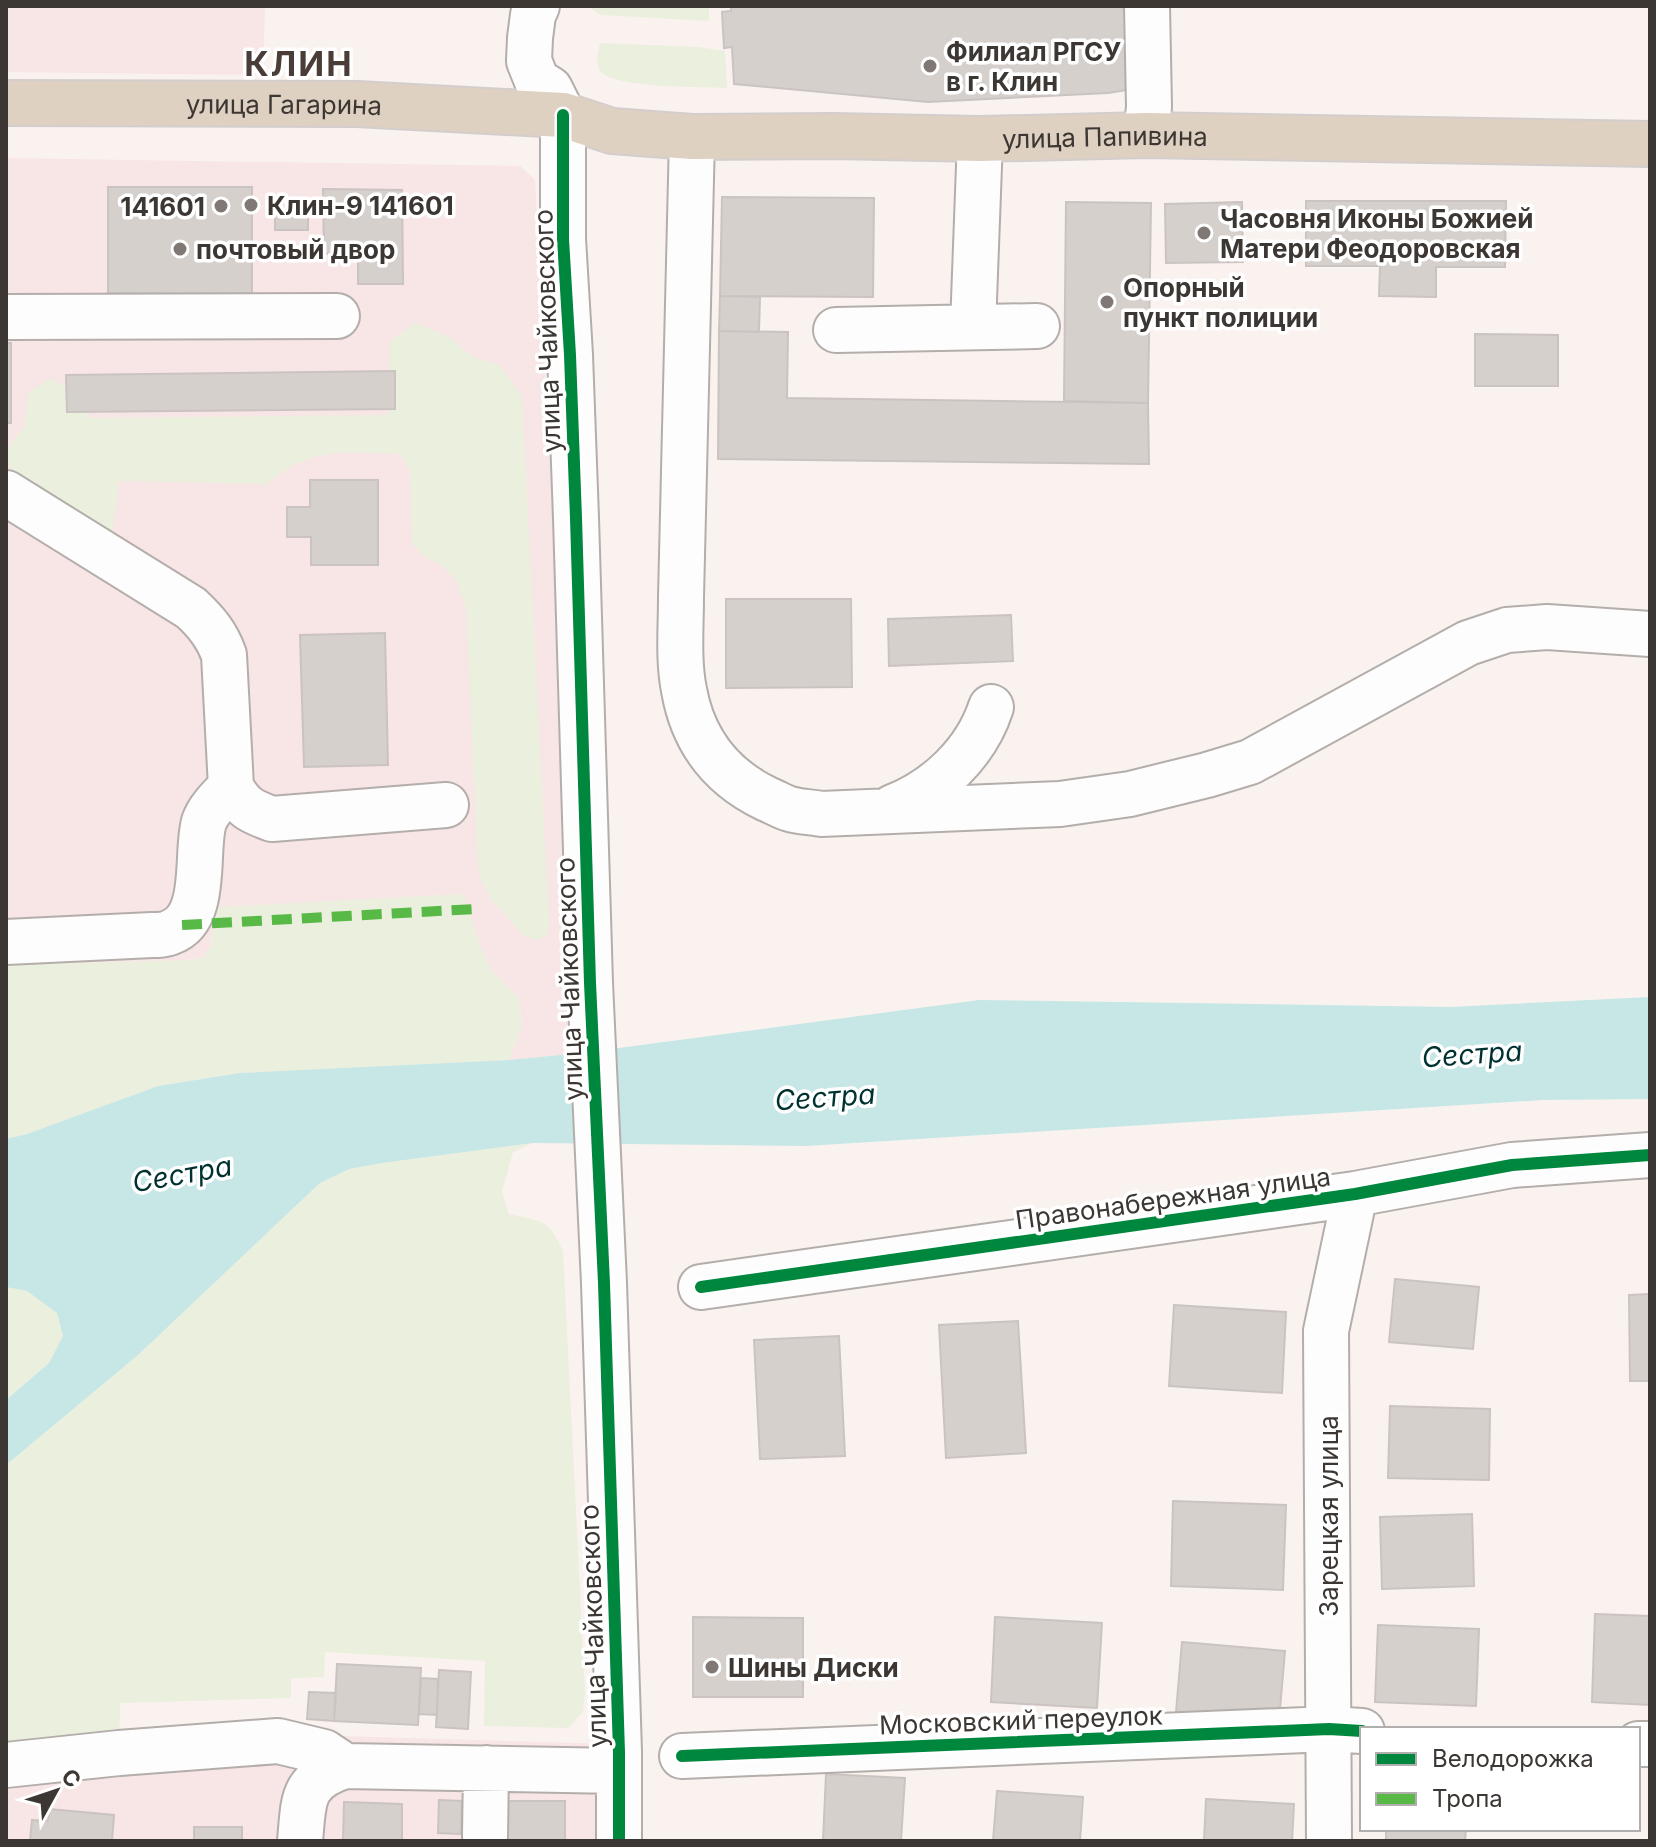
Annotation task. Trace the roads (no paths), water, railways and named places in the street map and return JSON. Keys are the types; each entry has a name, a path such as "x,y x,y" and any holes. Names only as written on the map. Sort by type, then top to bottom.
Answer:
{"highway":[{"name":"улица Гагарина","path":"6,103 357,104 563,115"},
{"name":"улица Папивина","path":"563,115 612,131 692,137 980,139 1146,135 1650,144"}],"street":[{"path":"537,6 533,15 529,61 537,81 550,89 563,115"},
{"path":"1146,135 1149,107 1147,6"},
{"name":"улица Чайковского","path":"563,115 563,239 576,503 590,983 604,1283 619,1841"},
{"path":"692,137 681,611 683,688 691,720 704,746 736,781 761,796 790,809 821,814 1060,804 1130,794 1250,762 1468,643 1507,630 1547,627 1650,634"},
{"path":"973,327 980,139"},
{"path":"6,317 337,316"},
{"path":"836,330 1037,326"},
{"path":"6,493 191,608 207,623 218,638 224,655 231,787 239,802 252,812 272,819 446,805"},
{"path":"883,811 931,788 951,769 969,750 984,727 991,707"},
{"path":"6,942 172,932 182,925 196,903 204,822 214,804 231,787"},
{"name":"Правонабережная улица","path":"701,1287 1355,1194 1512,1165 1650,1155"},
{"name":"Зарецкая улица","path":"1329,1841 1346,1730 1326,1331 1355,1194"},
{"name":"Московский переулок","path":"682,1756 1346,1730"},
{"path":"6,1765 278,1741 324,1752 345,1766"},
{"path":"300,1841 305,1796 311,1785 331,1770 345,1766 619,1771"},
{"path":"485,1837 486,1768"}],"water":[{"name":"Сестра","path":"1650,997 1650,1099 1542,1100 806,1146 533,1143 349,1169 320,1183 138,1355 6,1465 6,1400 49,1363 63,1336 57,1313 27,1291 6,1287 6,1139 158,1086 240,1073 509,1060 581,1053 979,1000 1452,1007"}],"place":[{"name":"Филиал РГСУ в г. Клин","path":"930,66"},
{"name":"Клин-9 141601","path":"251,205"},
{"name":"141601","path":"221,206"},
{"name":"Часовня Иконы Божией Матери Феодоровская","path":"1204,233"},
{"name":"почтовый двор","path":"180,249"},
{"name":"Опорный пункт полиции","path":"1107,302"},
{"name":"Шины Диски","path":"712,1667"}],"district":[{"name":"КЛИН","path":"299,63"}]}
